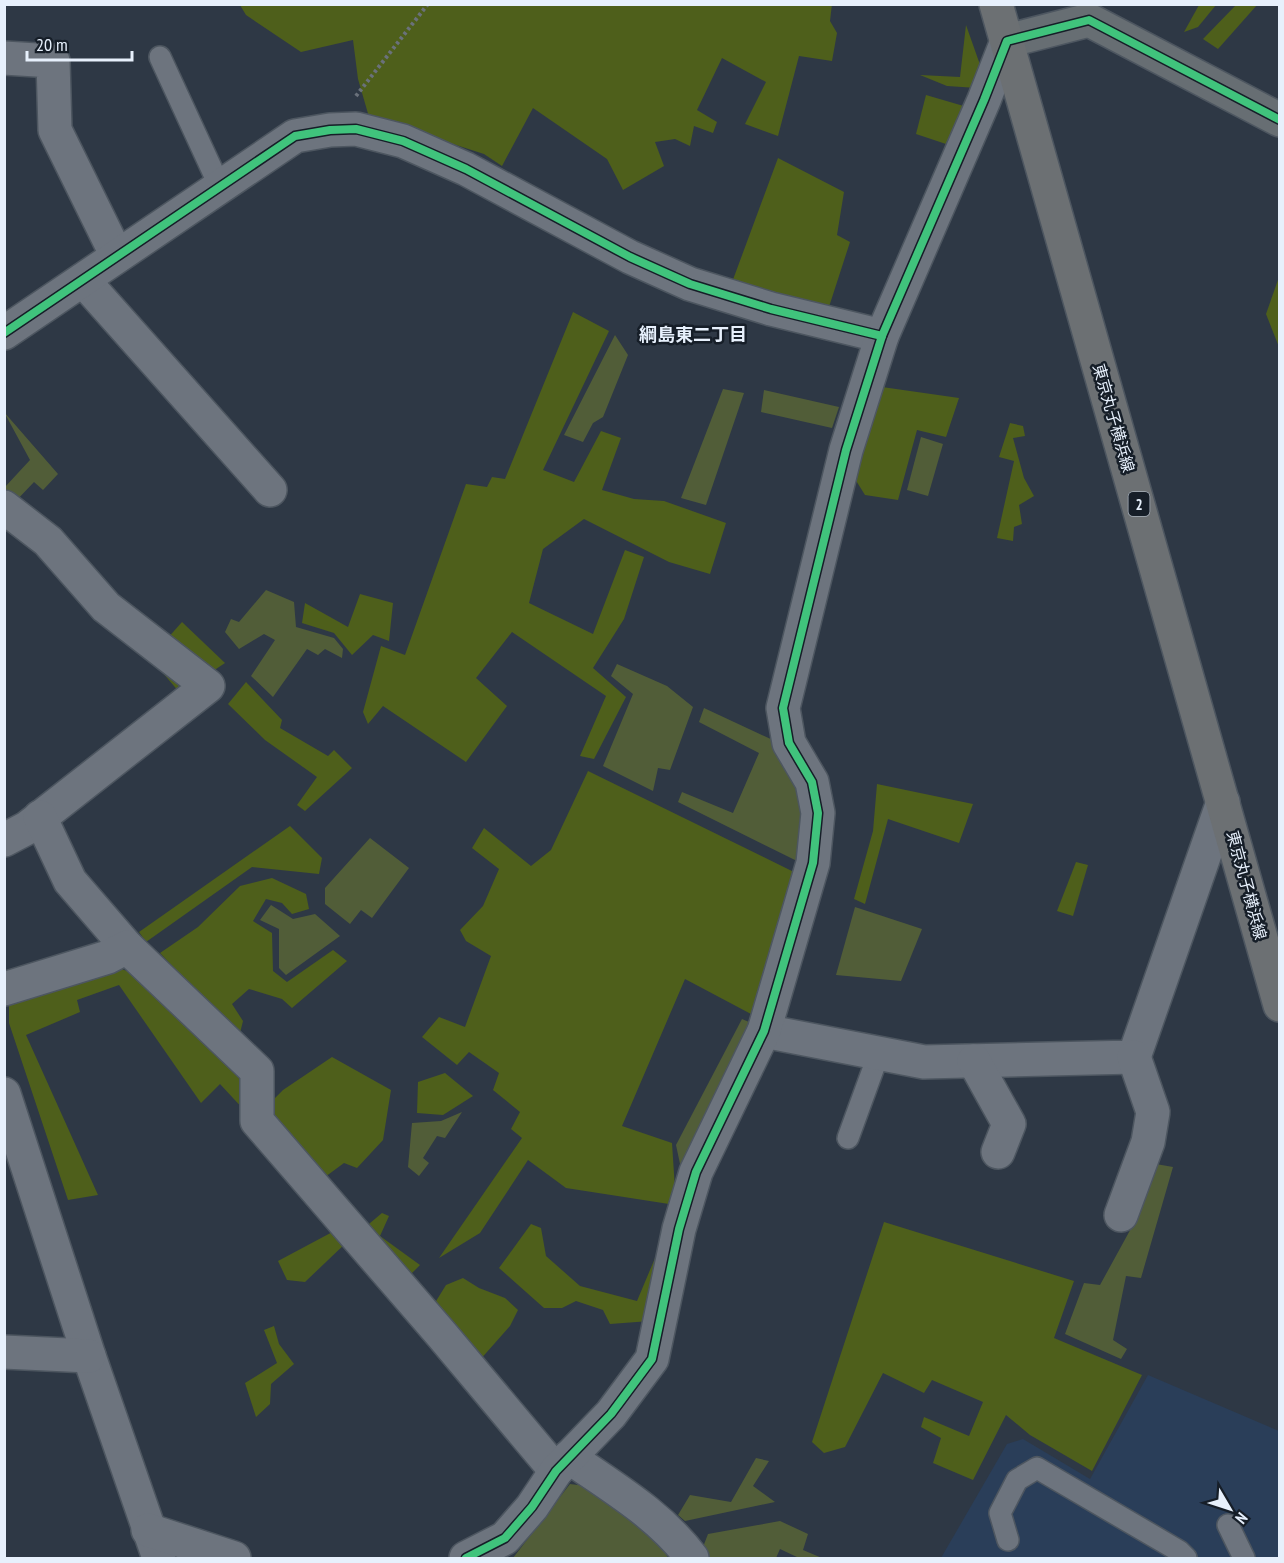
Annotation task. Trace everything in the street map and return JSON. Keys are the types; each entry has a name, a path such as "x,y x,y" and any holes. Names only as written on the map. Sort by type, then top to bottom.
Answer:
{"main road":[{"name":"東京丸子横浜線","path":"996,4 1280,1005"}],"street":[{"path":"465,1558 505,1538 532,1507 562,1464 611,1414 652,1359 679,1229 696,1172 764,1031 813,863 818,813 812,782 789,743 783,708 846,450 882,336 984,100 1007,41 1093,12 1280,120"},
{"path":"4,58 53,61 55,130 117,256"},
{"path":"4,333 295,136 330,130 356,129 403,141 466,169 630,257 690,284 771,309 882,336"},
{"path":"83,280 270,490"},
{"path":"4,507 48,541 106,607 208,686 27,828 4,840"},
{"path":"1121,1215 1148,1142 1153,1112 1134,1057 1223,802"},
{"path":"40,817 70,881 127,946 257,1071 256,1121 442,1335 562,1464 650,1513 678,1540 692,1558"},
{"path":"4,989 108,957 127,946"},
{"path":"764,1031 924,1062 1134,1057"},
{"path":"974,1061 1010,1124 998,1152"},
{"path":"4,1094 153,1544 234,1558"},
{"path":"4,1352 89,1356"}],"lane":[{"path":"160,57 220,187"},
{"path":"848,1138 879,1053"},
{"path":"1008,1540 1000,1513 1017,1480 1037,1468 1179,1551 1186,1558"},
{"path":"1228,1525 1244,1558"}],"path":[{"path":"330,130 428,4"}],"shaded area":[{"path":"1148,1375 1279,1431 1279,1558 941,1558 1007,1444 1023,1439 1090,1479"}],"green space":[{"path":"832,4 830,21 837,33 832,61 799,56 778,136 745,124 766,82 722,58 697,110 717,122 713,133 694,126 690,146 675,139 655,142 664,166 623,190 607,159 533,108 502,166 484,154 369,117 358,79 353,40 301,52 246,15 240,5"},
{"path":"1199,5 1216,5 1198,27 1184,32"},
{"path":"1236,5 1257,5 1218,49 1203,39"},
{"path":"966,25 984,76 977,88 947,86 920,75 960,77"},
{"path":"926,95 967,107 949,145 916,134"},
{"path":"778,158 844,192 837,235 850,242 827,313 731,285"},
{"path":"1280,277 1279,347 1266,314"},
{"path":"573,312 609,331 543,470 574,482 601,431 621,438 602,490 634,499 664,501 726,523 710,574 669,562 584,519 543,549 529,603 593,634 625,550 644,557 624,619 593,668 626,697 594,759 580,756 606,696 512,632 476,678 507,706 466,762 383,706 368,724 363,712 381,646 405,655 466,484 487,487 492,477 505,479"},
{"path":"615,335 628,355 603,417 593,423 583,442 564,435"},
{"path":"882,387 959,398 946,437 917,430 898,500 865,495 855,479"},
{"path":"723,389 744,393 706,505 681,498"},
{"path":"764,390 839,407 832,428 761,412"},
{"path":"4,412 58,474 43,490 34,482 14,503 5,496 5,487 30,460"},
{"path":"1010,423 1023,426 1025,436 1013,438 1024,478 1034,496 1019,505 1022,524 1014,527 1013,541 997,538 1014,461 999,457"},
{"path":"921,437 943,444 928,496 907,490"},
{"path":"266,590 294,602 296,627 334,638 343,649 342,658 325,649 318,655 307,649 273,697 251,676 275,640 264,634 239,649 225,632 231,619 239,622"},
{"path":"360,594 393,603 389,641 373,635 352,655 334,633 302,623 305,603 348,627"},
{"path":"182,622 225,663 180,693 150,658"},
{"path":"617,664 667,686 693,707 670,770 658,768 653,791 603,766 633,694 611,676"},
{"path":"246,682 282,720 280,728 328,756 334,750 352,768 305,811 297,805 317,777 265,740 228,704"},
{"path":"704,708 775,741 809,813 797,861 678,802 682,792 733,813 759,753 699,722"},
{"path":"588,771 800,875 751,1014 685,979 622,1126 672,1143 675,1189 669,1204 566,1188 528,1160 480,1233 439,1258 522,1138 511,1129 520,1112 493,1090 499,1073 469,1052 457,1065 422,1037 439,1017 465,1027 491,956 466,941 460,930 483,906 499,869 472,848 484,828 531,866 551,850"},
{"path":"877,784 973,804 959,843 888,819 865,904 854,899 873,831"},
{"path":"290,826 322,858 319,874 252,867 146,942 139,932"},
{"path":"370,838 409,868 372,918 361,910 350,924 325,904 325,888"},
{"path":"1076,862 1088,865 1073,916 1057,911"},
{"path":"272,878 306,894 309,909 292,914 282,903 266,899 253,921 272,933 273,971 287,982 333,950 347,961 292,1008 282,999 249,989 232,1004 243,1021 239,1037 160,953 198,927 240,886"},
{"path":"271,905 293,919 315,914 340,936 286,975 279,968 279,929 260,920"},
{"path":"855,907 922,929 901,981 836,975"},
{"path":"118,968 149,978 247,1078 246,1112 220,1084 201,1103 119,985 77,1000 80,1012 26,1035 98,1195 68,1200 9,1023 9,1000"},
{"path":"742,1019 749,1022 683,1178 676,1145"},
{"path":"332,1057 391,1090 383,1140 357,1168 344,1163 325,1177 272,1120 271,1102 283,1090"},
{"path":"445,1073 473,1096 443,1115 417,1113 418,1082"},
{"path":"462,1112 445,1138 437,1136 423,1158 429,1163 419,1176 408,1167 412,1123 441,1121"},
{"path":"1156,1164 1173,1167 1141,1278 1126,1276 1113,1340 1127,1349 1121,1359 1065,1334 1084,1283 1100,1285 1134,1223"},
{"path":"382,1213 389,1216 380,1236 420,1265 407,1278 363,1229"},
{"path":"884,1222 1074,1281 1054,1338 1142,1375 1092,1471 1030,1435 1006,1415 973,1480 933,1463 941,1438 921,1427 924,1417 969,1436 983,1402 932,1380 924,1393 883,1373 845,1447 824,1453 812,1442"},
{"path":"531,1224 541,1228 546,1256 580,1286 637,1301 663,1239 650,1321 610,1324 603,1310 576,1301 562,1308 544,1308 499,1268"},
{"path":"338,1229 348,1241 305,1282 287,1280 278,1261"},
{"path":"463,1278 479,1288 505,1298 518,1310 510,1326 479,1361 433,1306 446,1285"},
{"path":"274,1326 279,1344 294,1364 271,1384 270,1404 256,1417 245,1383 277,1363 264,1330"},
{"path":"756,1458 769,1461 753,1486 775,1502 685,1521 678,1515 690,1495 731,1502"},
{"path":"570,1484 586,1486 661,1545 668,1558 513,1558"},
{"path":"780,1521 808,1534 803,1550 822,1558 799,1558 780,1549 776,1558 708,1558 703,1547 708,1534"}],"cycle path":[{"path":"466,1558 505,1538 532,1507 556,1471 611,1414 652,1359 679,1229 696,1172 764,1031 813,863 818,813 812,782 789,743 783,708 846,450 882,336 984,100 1007,41 1089,20 1280,120"},
{"path":"4,333 295,136 330,130 356,129 403,141 466,169 630,257 690,284 771,309 882,336"}],"district":[{"name":"綱島東二丁目","path":"693,334"}]}
